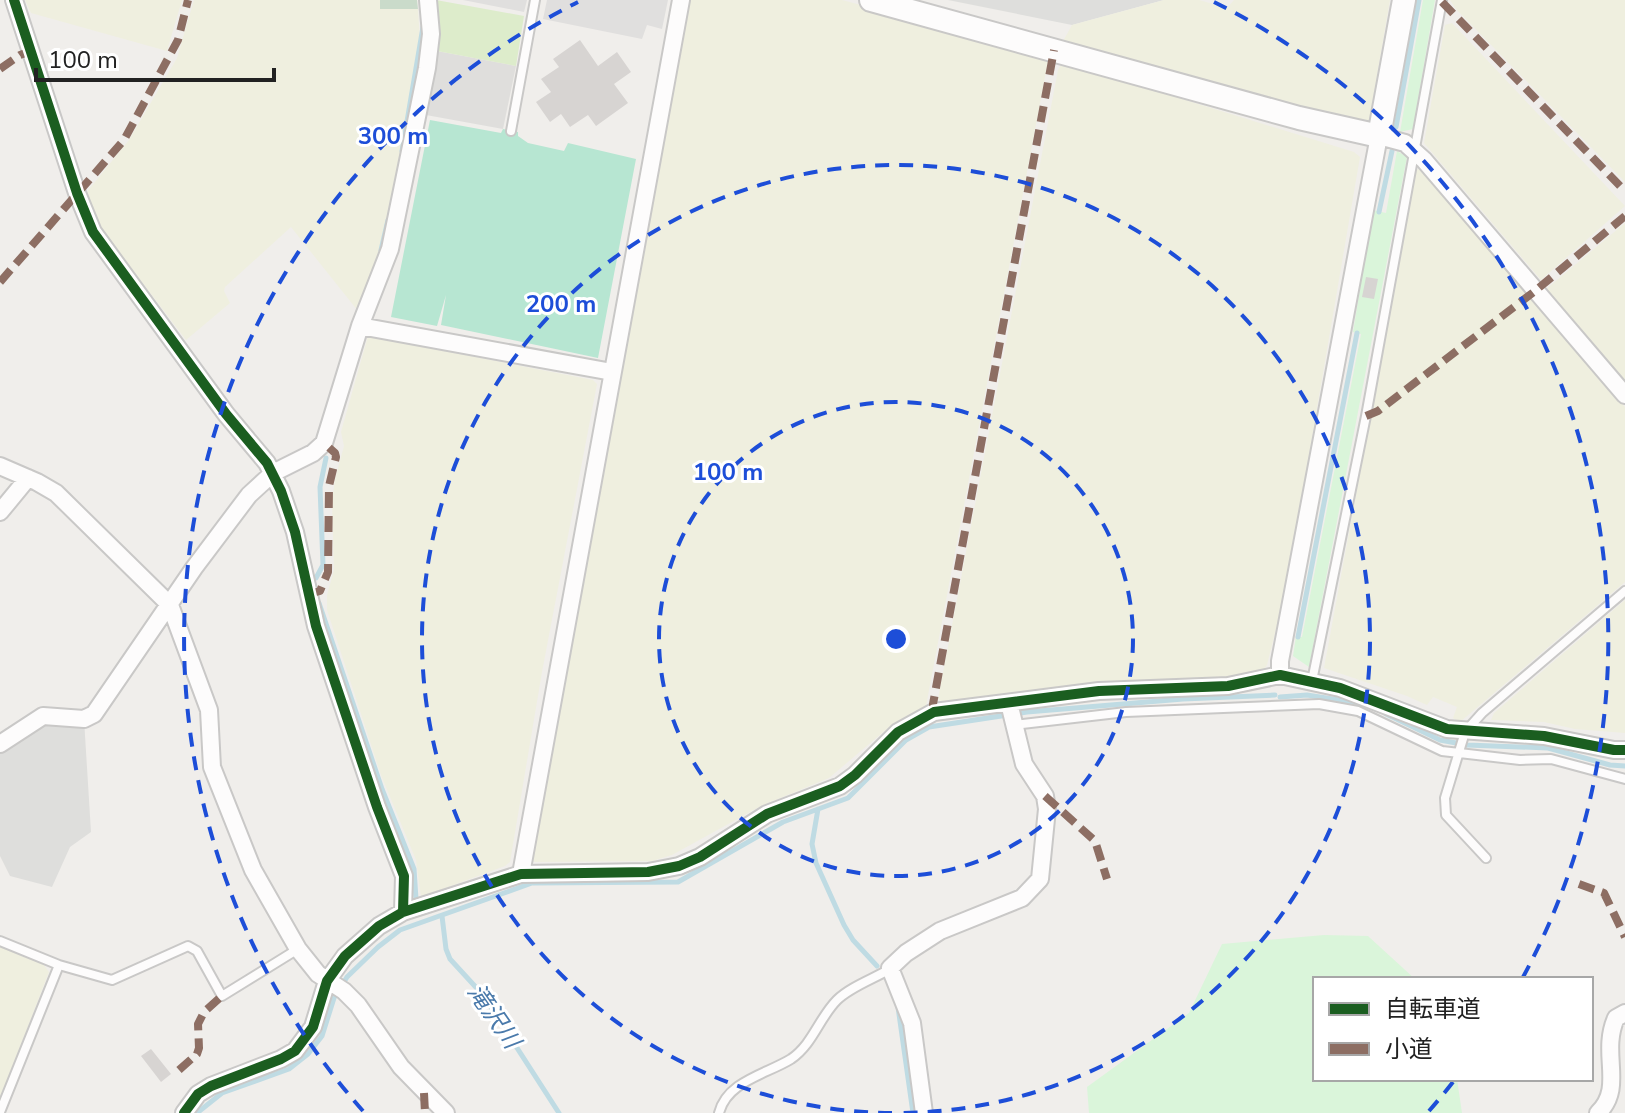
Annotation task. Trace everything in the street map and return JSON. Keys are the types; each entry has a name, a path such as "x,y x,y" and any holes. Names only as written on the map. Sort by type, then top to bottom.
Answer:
{"street":[{"path":"14,0 67,164 93,232 273,473 295,532 316,626 377,807 404,876 403,912"},
{"path":"0,744 43,716 84,719 94,714 194,568 249,495 273,473 313,453 324,443 360,326 390,249 427,68 431,34 428,0"},
{"path":"521,874 681,0"},
{"path":"871,0 1299,118 1405,143 1625,395"},
{"path":"1280,675 1280,661 1404,0"},
{"path":"360,326 612,372"},
{"path":"0,466 56,493 170,605 209,710 212,767 253,870 298,949 318,974 358,1005 401,1067 446,1113"},
{"path":"0,512 28,478"},
{"path":"184,1113 198,1094 211,1086 295,1051 313,1027 345,956 379,926 403,912 521,874 648,872 679,866 700,857 767,814 840,786 898,732 934,712 1099,691 1228,686 1280,675 1312,681 1380,702 1464,737 1544,736 1625,750"},
{"path":"924,1113 912,1023 890,968 906,953 940,931 1022,898 1040,879 1047,809 1045,796 1024,764 1009,703"},
{"path":"1598,1113 1612,1105 1617,1096 1620,1082 1610,1033 1616,1018 1625,1013"}],"lane":[{"path":"511,131 535,0"},
{"path":"1312,681 1366,416 1442,0"},
{"path":"1486,858 1453,824 1444,809 1464,737 1482,713 1625,591"},
{"path":"1014,724 1126,712 1319,704 1358,711 1442,751 1520,760 1551,759 1625,779"},
{"path":"0,941 59,965 112,980 188,946 197,951 222,996 298,949"},
{"path":"0,1112 59,965"},
{"path":"719,1113 721,1105 737,1087 792,1058 808,1043 840,997 890,968"}],"shaded area":[{"path":"463,0 527,0 524,12"},
{"path":"547,0 668,0 662,29 647,25 642,39 543,19"},
{"path":"948,0 1164,0 1072,25"},
{"path":"437,51 516,66 503,129 426,115"},
{"path":"43,716 84,719 91,832 70,847 52,887 10,876 0,856 0,745"}],"green space":[{"path":"25,0 182,0 167,51 31,13"},
{"path":"194,0 380,0 381,9 418,9 420,41 393,190 378,259 358,311 291,227 225,287 230,303 186,340 100,227 86,193 129,140 177,58"},
{"path":"380,0 417,0 418,9 380,9"},
{"path":"436,0 524,16 516,66 437,51"},
{"path":"690,0 842,0 1045,54 1048,61 926,706 894,723 829,778 761,806 672,855 652,861 535,862 532,861"},
{"path":"1164,0 1199,0 1227,8 1234,0 1390,0 1369,122 1281,104 1062,43 1072,25"},
{"path":"1423,0 1435,0 1413,129 1400,132"},
{"path":"1450,0 1625,0 1625,182 1455,8"},
{"path":"1452,23 1625,206 1541,280 1424,143 1445,25"},
{"path":"1062,62 1354,152 1360,157 1286,589 1267,665 1261,673 1236,678 1065,686 942,702 938,699"},
{"path":"430,120 501,133 503,129 518,132 518,136 528,143 564,151 568,143 636,159 598,358 441,325 446,295 437,326 391,317"},
{"path":"1397,151 1407,157 1309,667 1293,656 1296,636 1302,637 1361,334 1353,332 1373,210 1386,213"},
{"path":"1420,169 1625,407 1625,582 1460,722 1453,718 1457,707 1433,697 1427,705 1324,668 1415,175 1416,170"},
{"path":"1625,223 1625,385 1545,290"},
{"path":"368,336 593,380 597,384 542,672 510,862 421,897 416,860 381,775 327,610 327,595 334,570 332,502 344,446 341,432"},
{"path":"1625,600 1625,733 1575,729 1544,722 1491,720 1494,713"},
{"path":"1324,935 1368,936 1413,977 1313,977 1313,1081 1457,1081 1462,1113 1089,1113 1087,1087 1189,1013 1222,944"},
{"path":"0,945 41,961 49,972 0,1099"}],"building":[{"path":"580,40 598,66 617,52 631,72 614,84 628,103 596,126 588,115 570,127 561,114 550,122 536,102 551,92 541,79 559,67 553,59"},
{"path":"1366,277 1378,279 1374,299 1362,297"},
{"path":"151,1049 171,1074 161,1082 141,1056"}],"waterway":[{"path":"1396,127 1419,0"},
{"path":"402,151 423,27"},
{"path":"1379,212 1392,151"},
{"path":"381,250 388,220"},
{"path":"1298,637 1357,333"},
{"path":"316,578 323,565 320,487 326,458"},
{"path":"319,603 382,789 414,869 416,899"},
{"path":"197,1113 222,1093 289,1069 308,1054 322,1036 334,998 347,977 400,930 532,883 678,882 783,822 848,798 906,740 929,727 1027,712 1275,695"},
{"path":"1280,697 1307,695 1358,703"},
{"path":"1386,714 1440,740 1467,745 1548,748 1610,765 1625,766"},
{"path":"818,809 812,844 816,863 844,925 877,966"},
{"name":"滝沢川","path":"442,916 450,959 483,995 559,1113"},
{"path":"898,1007 913,1113"}],"marked path":[{"path":"0,282 124,140 178,40 188,0"},
{"path":"1442,2 1625,191"},
{"path":"934,712 933,704 1054,50"},
{"path":"0,69 31,51"},
{"path":"1366,416 1378,411 1535,291 1625,216"},
{"path":"309,594 320,591 328,572 329,486 336,457 324,443"},
{"path":"1045,796 1095,841 1107,879"},
{"path":"1579,884 1604,893 1625,937"},
{"path":"179,1070 197,1054 198,1024 204,1012 222,996"},
{"path":"424,1093 425,1113"}],"cycle path":[{"path":"14,0 77,193 93,232 226,414 267,463 281,491 295,532 316,626 377,807 404,876 403,912"},
{"path":"184,1113 198,1094 211,1086 295,1051 313,1027 327,981 345,956 379,926 403,912 521,874 648,872 679,866 700,857 767,814 840,786 898,732 934,712 1099,691 1228,686 1280,675 1340,688 1447,729 1544,736 1625,750"}]}
